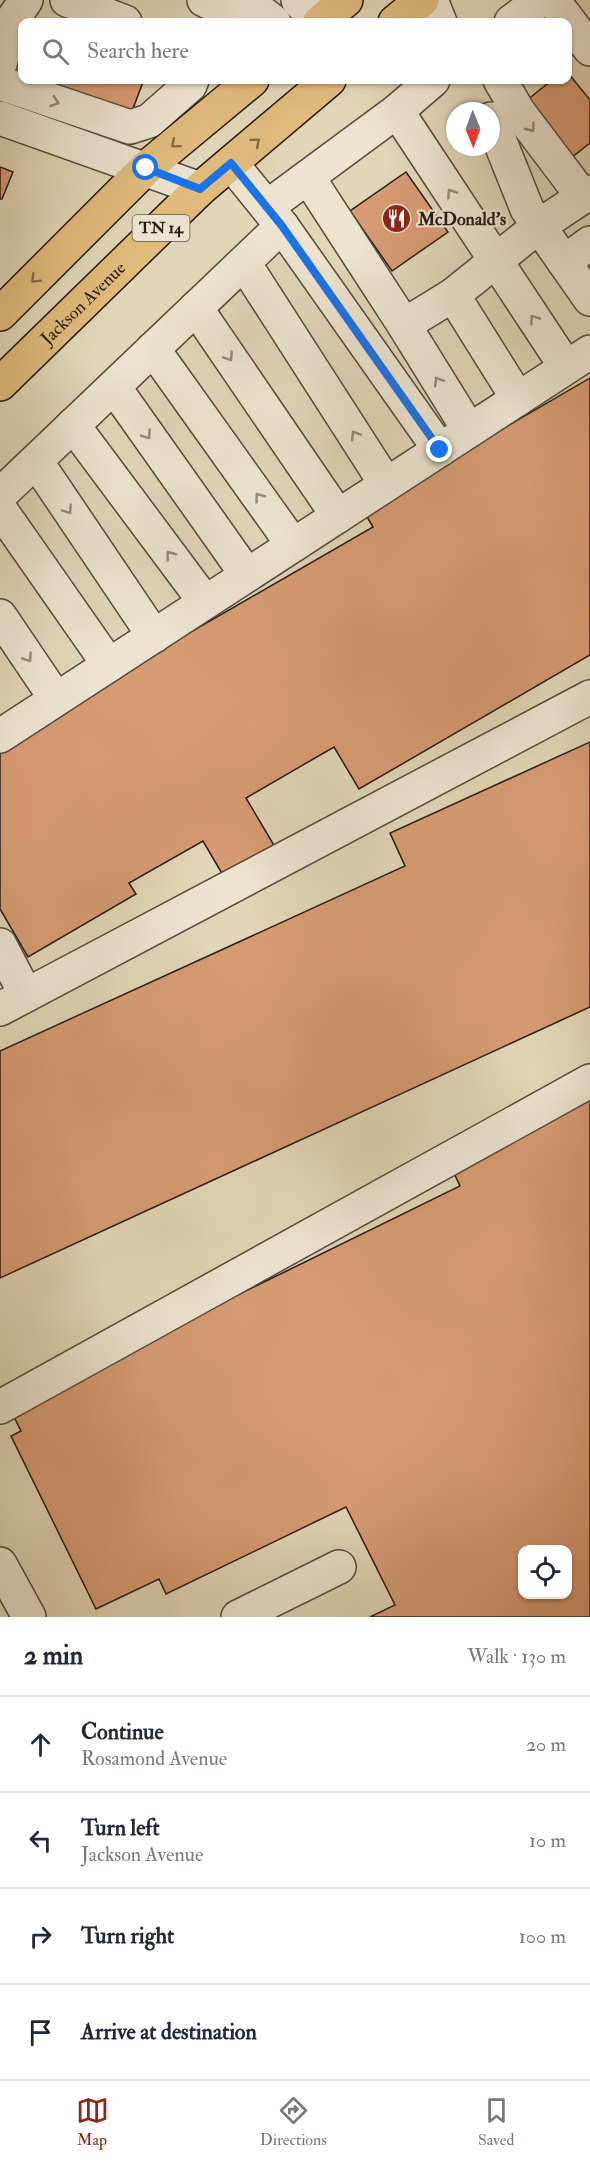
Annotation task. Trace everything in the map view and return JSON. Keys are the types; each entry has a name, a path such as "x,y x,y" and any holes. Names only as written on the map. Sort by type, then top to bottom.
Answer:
{"main road":[{"path":"324,18 346,0"},
{"path":"400,18 422,0"},
{"name":"TN 14","path":"0,314 146,168 242,84"},
{"name":"Jackson Avenue","path":"0,384 200,189 323,84"}],"street":[{"path":"0,63 11,22 26,0"},
{"path":"67,0 114,18"},
{"path":"204,0 237,16 261,12 269,18"},
{"path":"298,0 315,18"},
{"path":"431,0 438,18"},
{"path":"516,18 540,0"},
{"path":"552,0 565,18"},
{"path":"0,83 130,127 149,121 190,84"},
{"path":"0,495 244,263 275,217 308,177 397,111 428,84"},
{"path":"478,84 485,102"},
{"path":"404,325 453,295 539,226 586,194 518,111 502,84"},
{"path":"4,726 56,699 578,360 495,260 397,111"},
{"path":"0,118 200,189"},
{"path":"89,149 104,118"},
{"path":"500,141 527,209 564,262 588,291"},
{"path":"231,163 275,217 440,450"},
{"path":"308,177 469,430"},
{"path":"564,262 590,243"},
{"path":"244,263 387,484"},
{"path":"453,295 518,399"},
{"path":"196,308 338,516"},
{"path":"153,349 293,545"},
{"path":"114,387 247,575"},
{"path":"73,425 206,602"},
{"path":"36,461 154,636"},
{"path":"0,509 109,665"},
{"path":"0,616 56,699"},
{"path":"0,945 13,1002 590,697"},
{"path":"0,1407 590,1081"},
{"path":"0,1564 29,1617"},
{"path":"238,1617 339,1567"}],"building":[{"path":"572,78 590,100 590,143 567,161 521,105 547,84 572,84"},
{"path":"49,84 142,84 131,114"},
{"path":"0,167 13,172 2,199 0,199"},
{"path":"406,172 448,232 392,271 350,211"},
{"path":"590,378 590,655 359,789 334,747 246,798 275,847 224,877 203,841 129,883 136,894 28,957 0,909 0,742 373,527 363,510"},
{"path":"590,742 590,1007 0,1278 0,1051 405,866 390,833"},
{"path":"590,1099 590,1617 370,1617 395,1605 346,1507 166,1594 159,1579 96,1609 11,1436 21,1431 9,1407 460,1186 451,1167"}],"place":[{"name":"McDonald's","path":"397,219"}],"route":[{"path":"146,168 200,189 231,163 282,226 440,450"}]}
